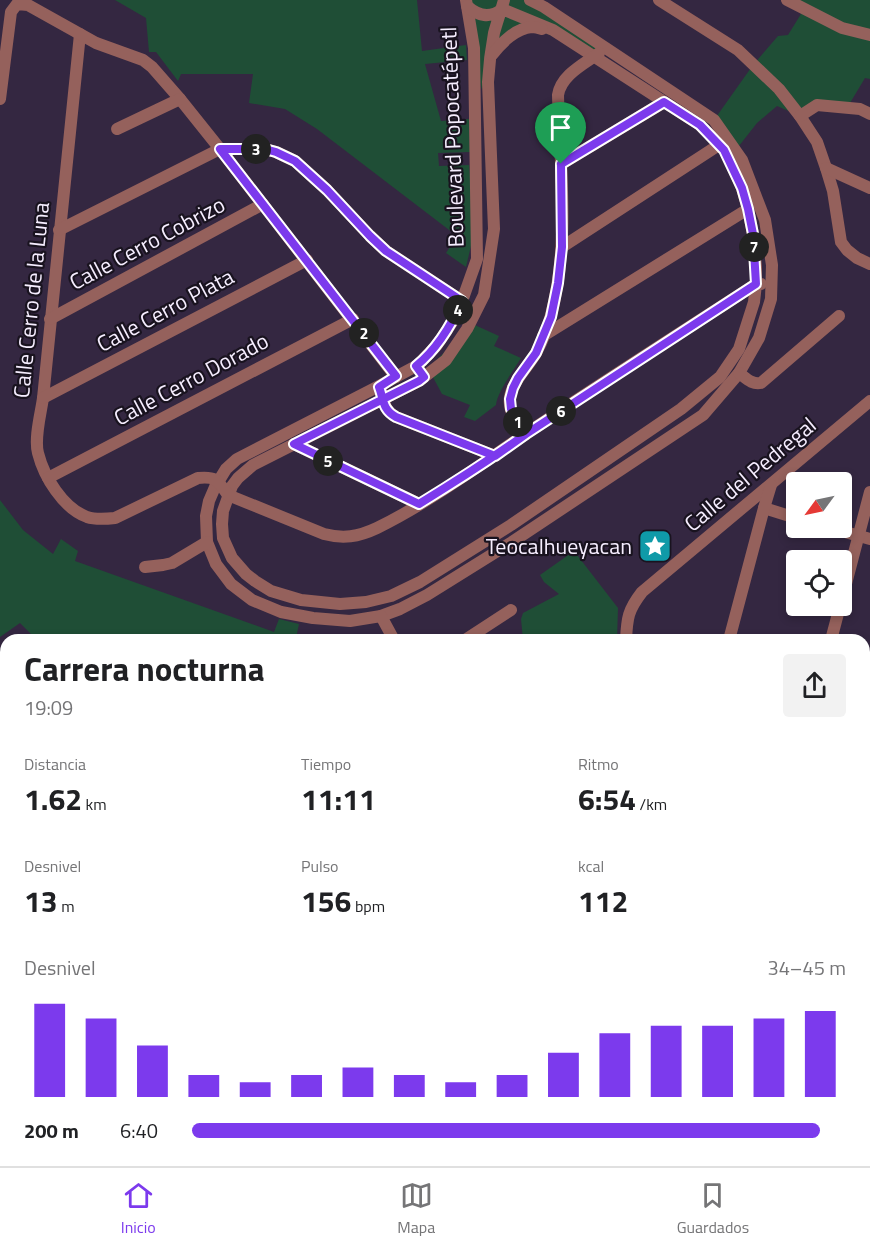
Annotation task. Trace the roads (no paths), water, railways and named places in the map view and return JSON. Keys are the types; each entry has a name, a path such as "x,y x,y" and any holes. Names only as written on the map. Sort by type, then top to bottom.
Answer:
{"street":[{"name":"Boulevard Popocatépetl","path":"503,4 490,59 488,82 494,229 484,295 467,329 446,360 419,381 253,465 238,478 228,495 223,511 223,538 232,558 246,574 271,591 302,600 340,604 366,602 391,596 420,582 520,518 681,409 720,377 739,349 754,302 756,284 753,234 742,188 724,150 724,142 714,120 541,4 530,0"},
{"path":"659,0 738,50 778,89 800,116 817,142 826,168 833,191 841,242 857,258 870,264"},
{"path":"787,0 842,28 870,35"},
{"name":"Boulevard Popocatépetl","path":"466,3 473,11 486,15 492,15 503,4"},
{"name":"Boulevard Popocatépetl","path":"466,3 474,48 477,259 453,321 436,345 416,366 237,459 226,469 209,501 206,516 207,542 216,564 231,584 252,600 280,612 350,621 381,616 427,595 512,542 703,415 739,373 759,338 771,300 772,265 765,219 742,160 724,142 700,125 553,30 503,4"},
{"path":"0,99 1,74 11,12 17,4 28,5 100,45 148,63 220,149 396,376"},
{"path":"490,59 500,45 524,29 532,27 553,30"},
{"name":"Calle Cerro de la Luna","path":"80,34 37,443 38,453 54,490 86,517 115,518 198,478 210,477 218,482"},
{"path":"526,434 511,409 510,399 513,388 536,353 551,317 558,283 562,247 559,87 574,71 605,48"},
{"path":"117,129 180,99"},
{"path":"561,164 664,102"},
{"path":"800,116 817,105 860,109 870,114"},
{"path":"562,247 724,142"},
{"path":"59,230 220,149 265,149 295,161 327,190 386,251 462,301"},
{"path":"826,168 870,188"},
{"name":"Calle Cerro Cobrizo","path":"50,319 263,204"},
{"path":"543,336 748,209"},
{"name":"Calle Cerro Plata","path":"43,398 307,260"},
{"path":"218,482 228,495 324,534 337,537 351,536 376,528 495,456 756,284 771,284"},
{"path":"739,373 752,383 761,383 839,316"},
{"name":"Calle Cerro Dorado","path":"48,478 353,318"},
{"path":"416,366 424,377"},
{"path":"379,387 384,399 384,407 389,413 495,456"},
{"name":"Calle del Pedregal","path":"626,634 632,605 642,592 870,401"},
{"path":"294,444 419,504"},
{"path":"731,634 772,483"},
{"path":"852,571 864,537 870,492"},
{"path":"764,508 786,515"},
{"path":"145,567 172,563 207,542"},
{"path":"420,582 427,595"},
{"path":"366,602 363,608 368,618"},
{"path":"475,634 511,610"},
{"path":"381,616 391,634"},
{"path":"833,634 837,616"},
{"path":"486,627 488,634"}],"place":[{"name":"Teocalhueyacan","path":"655,546"}]}
